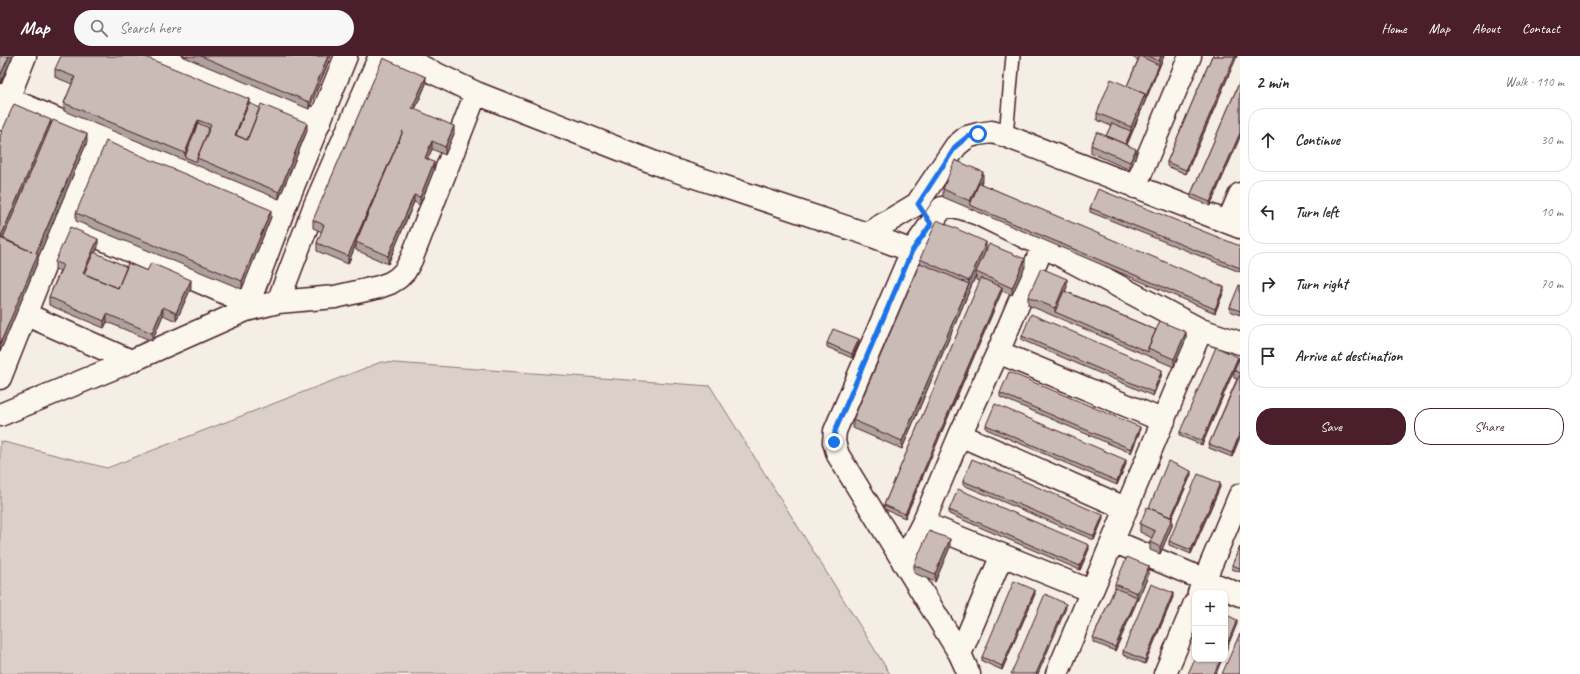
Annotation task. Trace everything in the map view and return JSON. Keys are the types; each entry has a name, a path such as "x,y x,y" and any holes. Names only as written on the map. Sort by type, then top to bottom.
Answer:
{"street":[{"path":"0,120 4,97 25,56"},
{"path":"154,56 320,122"},
{"path":"247,306 283,211 346,56"},
{"path":"278,302 315,205 380,56"},
{"path":"399,56 476,93 668,168 867,234 912,251"},
{"path":"1135,187 1190,56"},
{"path":"0,415 131,361 247,306 342,295 379,287 390,283 402,275 412,260 476,93"},
{"path":"4,97 96,136 283,211"},
{"path":"867,234 918,204 956,146 967,137 992,132 1006,136 1234,225 1240,194"},
{"path":"0,378 96,136"},
{"path":"918,204 931,224"},
{"path":"970,674 960,654 838,455 834,442 835,431 912,251 942,208 953,206 962,208 1043,246 1201,330 1240,343"},
{"path":"62,220 247,306"},
{"path":"903,562 923,523 1043,246"},
{"path":"25,314 131,361"},
{"path":"1058,674 1091,591 1113,541 1125,508 1164,421 1201,330"},
{"path":"998,352 1164,421"},
{"path":"960,435 1125,508"},
{"path":"1202,587 1240,495"},
{"path":"923,523 1091,591"},
{"path":"1113,541 1202,587 1240,595"},
{"path":"960,654 1002,555"},
{"path":"1165,674 1192,610"}],"lane":[{"path":"1006,136 1013,56"}],"shaded area":[{"path":"381,362 710,386 890,674 0,674 0,441 107,468"}],"building":[{"path":"0,56 9,56 0,76"},
{"path":"61,56 143,56 249,99 235,135 247,140 261,104 307,123 279,192 197,158 211,125 198,120 185,153 64,103 75,77 55,69"},
{"path":"201,56 328,56 309,102"},
{"path":"1140,56 1159,65 1145,98 1145,94 1127,86"},
{"path":"1148,56 1161,56 1159,61"},
{"path":"1212,56 1235,56 1186,170 1167,162"},
{"path":"383,58 426,77 412,108 454,126 445,147 432,141 425,158 434,162 420,197 414,195 388,256 356,242 403,131 348,256 317,243 324,225 313,220"},
{"path":"1111,79 1145,94 1131,127 1097,113"},
{"path":"1240,81 1240,133 1210,202 1191,194"},
{"path":"249,103 260,108 247,140 236,135"},
{"path":"14,104 51,120 0,236 0,136"},
{"path":"53,120 87,134 36,253 38,254 0,344 0,238 32,252 3,238"},
{"path":"198,123 209,128 197,158 197,162 185,157"},
{"path":"1112,123 1131,131 1125,144 1106,136"},
{"path":"1097,132 1136,149 1130,162 1091,145"},
{"path":"106,141 271,210 242,281 76,213"},
{"path":"955,160 983,172 970,201 943,189"},
{"path":"979,183 1224,287 1215,309 970,205"},
{"path":"1098,189 1240,246 1240,268 1090,208"},
{"path":"937,220 986,242 969,281 920,259"},
{"path":"70,227 98,239 83,273 118,288 128,263 147,271 151,263 191,280 176,313 163,307 152,333 107,314 104,321 49,297 63,265 55,262"},
{"path":"989,244 1025,259 1012,288 976,272"},
{"path":"94,252 127,267 118,288 84,274"},
{"path":"920,263 969,284 902,441 853,420"},
{"path":"1041,268 1067,279 1055,308 1028,297"},
{"path":"981,278 1002,287 905,514 884,505"},
{"path":"1240,285 1240,311 1230,307"},
{"path":"1064,291 1156,330 1148,348 1148,352 1055,312"},
{"path":"1031,314 1162,370 1153,392 1022,336"},
{"path":"1160,321 1186,332 1174,359 1148,348"},
{"path":"833,329 859,339 852,354 827,343"},
{"path":"1216,347 1238,357 1202,441 1180,432"},
{"path":"1240,357 1240,373 1234,370"},
{"path":"1009,372 1140,427 1131,449 1000,393"},
{"path":"1239,376 1240,433 1232,453 1209,444"},
{"path":"995,404 1126,460 1117,481 986,425"},
{"path":"972,459 1103,515 1094,536 963,481"},
{"path":"1168,461 1191,471 1171,517 1149,508"},
{"path":"1198,474 1220,483 1191,550 1169,541"},
{"path":"958,489 1089,545 1080,566 949,510"},
{"path":"1147,507 1172,518 1160,547 1150,542 1155,531 1140,524"},
{"path":"929,531 950,539 935,574 914,565"},
{"path":"1240,547 1240,568 1232,565"},
{"path":"1127,557 1149,566 1137,593 1115,584"},
{"path":"1014,581 1035,590 1002,666 982,657"},
{"path":"1151,584 1173,593 1145,660 1123,651"},
{"path":"1115,588 1137,597 1115,647 1093,638"},
{"path":"1045,594 1066,604 1036,674 1011,674"},
{"path":"1228,616 1237,620 1228,642"},
{"path":"1240,633 1240,674 1222,674"},
{"path":"1193,662 1220,662 1214,674 1188,674"}],"route":[{"path":"834,442 835,431 912,251 931,224 918,204 942,165 956,146 967,137 978,134"}]}
